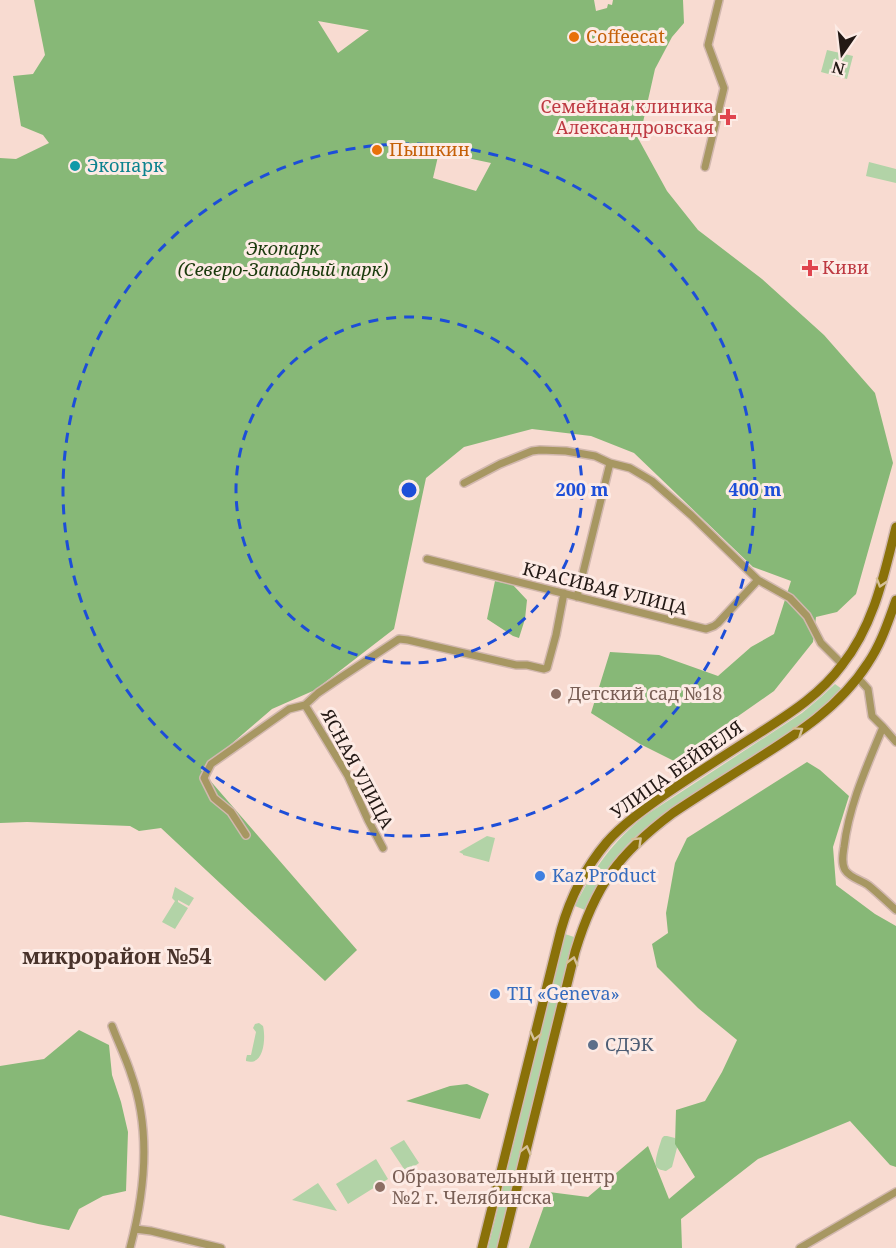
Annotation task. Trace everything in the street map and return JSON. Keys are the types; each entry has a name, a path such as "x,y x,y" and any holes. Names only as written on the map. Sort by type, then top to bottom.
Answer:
{"main road":[{"name":"УЛИЦА БЕЙВЕЛЯ","path":"482,1248 564,918 571,899 592,862 609,840 639,812 789,715 822,688 843,665 856,646 874,607 896,527"},
{"name":"УЛИЦА БЕЙВЕЛЯ","path":"502,1248 573,961 584,924 610,873 643,836 673,813 807,726 838,700 858,678 878,646 896,600"},
{"path":"843,665 858,678"},
{"path":"564,918 584,924"}],"street":[{"path":"705,167 724,88 708,45 719,0"},
{"path":"464,483 500,464 540,450 566,451 595,456 630,468 652,482 692,515 758,580 790,598 807,616 821,643 843,665"},
{"path":"577,597 610,463"},
{"name":"КРАСИВАЯ УЛИЦА","path":"427,559 706,629 718,623 758,580"},
{"path":"246,835 231,812 214,798 204,778 211,764 289,709 305,705 333,683 399,639 544,669 548,666 564,594"},
{"path":"858,678 868,689 872,716 896,742"},
{"name":"ЯСНАЯ УЛИЦА","path":"305,705 348,776 382,848"},
{"path":"884,727 858,788 846,829 842,860 844,869 850,875 866,883 896,910"},
{"path":"112,1026 132,1075 142,1119 144,1140 141,1186 130,1248"},
{"path":"800,1248 896,1192"},
{"path":"135,1229 221,1248"}],"green space":[{"name":"Экопарк (Северо-Западный парк)","path":"34,0 594,0 596,11 607,8 608,4 612,5 613,0 683,0 684,23 672,37 655,69 639,140 667,191 698,230 762,279 824,335 875,393 893,463 856,594 837,612 816,617 813,642 774,691 674,761 640,744 591,713 610,652 659,655 718,676 751,647 774,634 791,581 753,567 634,453 591,436 532,429 464,447 426,478 394,629 315,690 272,709 201,770 357,950 325,981 161,828 139,831 130,826 0,823 0,158 16,159 49,143 43,135 21,126 13,76 33,74 45,55","holes":["318,21 368,30 369,30 338,53","439,152 491,163 476,191 433,178"]},
{"path":"827,50 853,56 847,79 821,72"},
{"path":"869,162 896,169 896,183 866,176"},
{"path":"495,581 513,585 527,600 525,619 519,638 487,619"},
{"path":"835,684 842,689 810,717 776,742 674,807 645,829 614,860 585,910 575,906 605,856 634,825 802,713"},
{"path":"807,762 820,770 849,796 833,847 836,885 875,914 896,926 896,1167 890,1165 850,1121 758,1159 681,1219 682,1248 529,1248 549,1192 588,1197 648,1146 669,1199 695,1177 675,1144 676,1110 705,1101 737,1040 698,1008 657,967 652,944 668,933 666,913 675,863 687,838"},
{"path":"487,836 495,838 489,862 459,852"},
{"path":"175,887 194,898 189,906 178,900 188,908 175,929 162,922 175,901 172,898"},
{"path":"565,934 574,937 497,1248 488,1248"},
{"path":"259,1023 263,1026 264,1037 260,1056 252,1062 246,1061 247,1055 251,1055 256,1032 253,1028"},
{"path":"79,1030 109,1045 112,1075 128,1132 126,1191 103,1196 79,1209 69,1230 0,1215 0,1066 44,1059"},
{"path":"467,1084 489,1094 480,1119 406,1101 450,1086"},
{"path":"664,1136 675,1138 678,1144 672,1167 666,1171 656,1166 656,1157"},
{"path":"404,1140 419,1163 406,1172 390,1148"},
{"path":"376,1159 388,1179 348,1204 336,1184"},
{"path":"318,1183 337,1211 292,1200"}],"place":[{"name":"Coffeecat","path":"574,37"},
{"name":"Семейная клиника Александровская","path":"728,117"},
{"name":"Пышкин","path":"377,150"},
{"name":"Экопарк","path":"75,166"},
{"name":"Киви","path":"810,268"},
{"name":"Детский сaд №18","path":"556,694"},
{"name":"Kaz Product","path":"540,876"},
{"name":"ТЦ «Geneva»","path":"495,994"},
{"name":"СДЭК","path":"593,1045"},
{"name":"Образовательный центр №2 г. Челябинска","path":"380,1187"}],"district":[{"name":"микрорайон №54","path":"117,957"}]}
